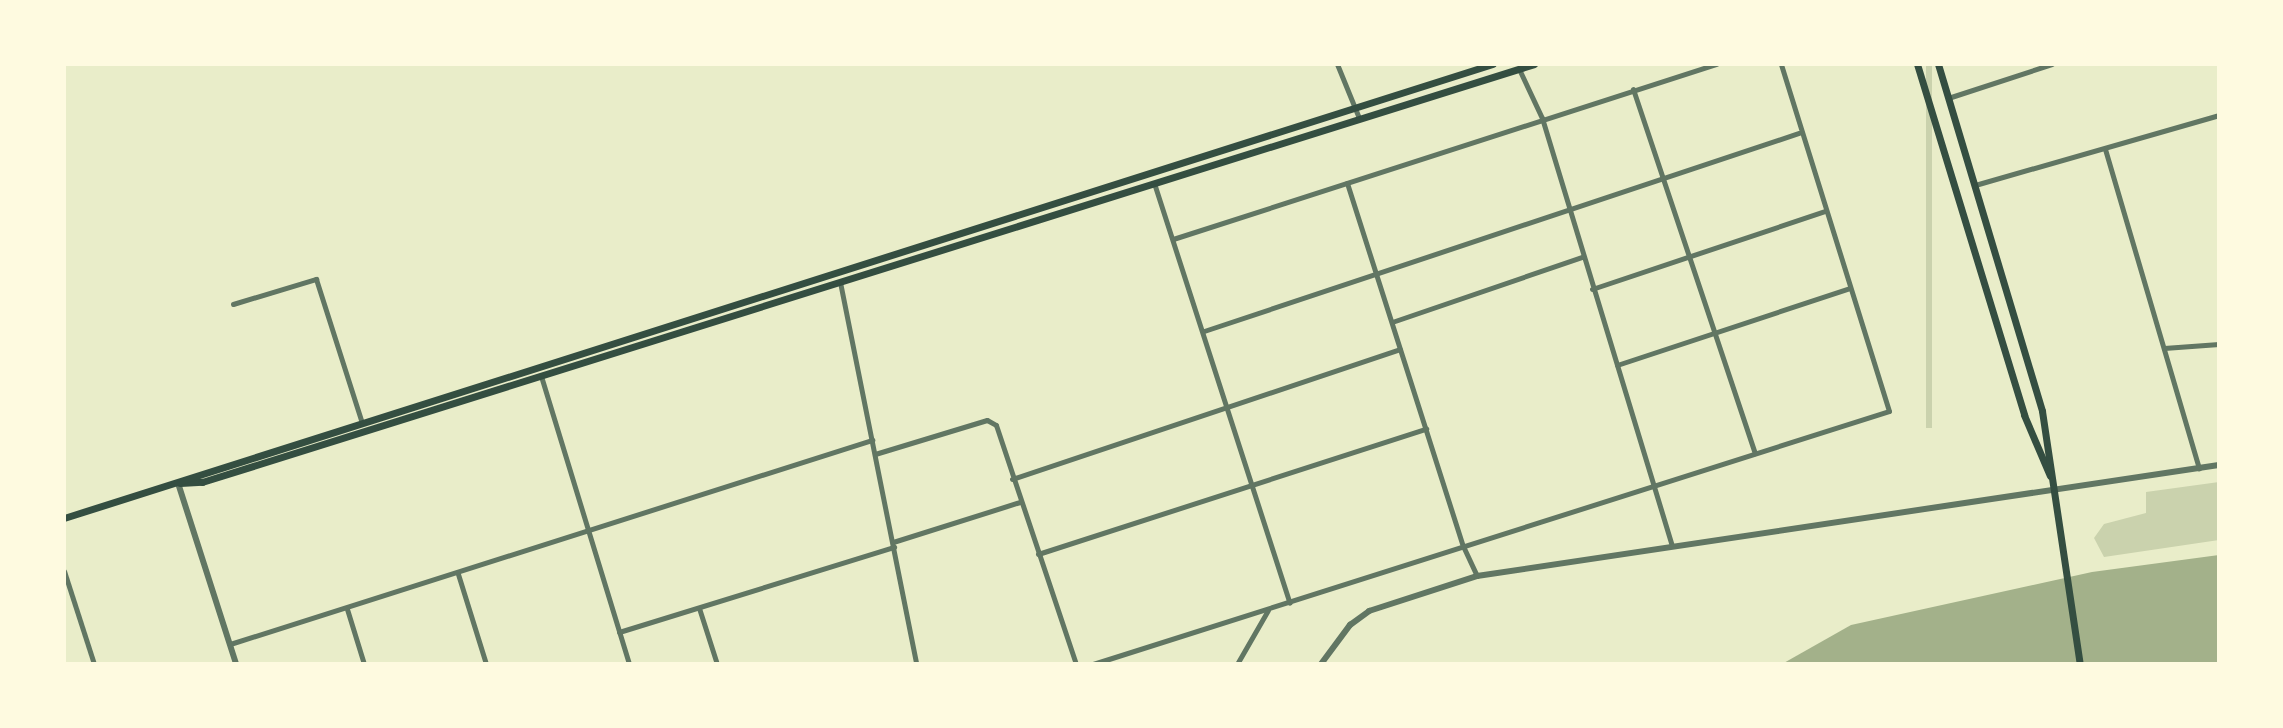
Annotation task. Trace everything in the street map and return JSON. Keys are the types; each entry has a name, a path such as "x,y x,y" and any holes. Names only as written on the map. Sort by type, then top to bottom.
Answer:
{"main road":[{"path":"64,518 178,483 198,472 362,423 1493,64"},
{"path":"178,483 202,482 1534,64"},
{"path":"1917,64 2024,415 2055,488"},
{"path":"1938,64 2042,411 2061,519 2080,664"}],"street":[{"path":"1337,64 1359,118"},
{"path":"1173,239 1716,64"},
{"path":"1093,664 1889,411 1799,133 1781,64"},
{"path":"1948,98 2052,64"},
{"path":"1519,69 1542,118 1672,546"},
{"path":"1633,89 1755,453"},
{"path":"1974,185 2219,115"},
{"path":"1204,331 1799,133"},
{"path":"2105,149 2199,468"},
{"path":"1154,182 1256,486 1290,603"},
{"path":"1347,183 1463,546 1477,576"},
{"path":"1592,289 1691,259 1825,211"},
{"path":"1392,322 1582,257"},
{"path":"233,304 316,279 362,423"},
{"path":"840,282 916,664"},
{"path":"1617,365 1850,288"},
{"path":"2164,348 2219,344"},
{"path":"1012,479 1400,349"},
{"path":"541,376 629,664"},
{"path":"875,454 991,421 1076,664"},
{"path":"1038,554 1426,429"},
{"path":"230,644 872,440"},
{"path":"1321,664 1350,625 1369,611 1477,576 2219,465"},
{"path":"178,483 236,664"},
{"path":"619,632 1020,502"},
{"path":"64,571 94,664"},
{"path":"458,574 486,664"},
{"path":"699,607 717,664"},
{"path":"347,609 364,664"},
{"path":"1237,664 1269,609"}],"shaded area":[{"path":"1926,64 1932,64 1932,428 1926,428"},
{"path":"2219,482 2219,540 2104,557 2094,538 2104,524 2146,513 2146,492"},
{"path":"2219,555 2219,664 1782,664 1851,625 2092,572"}]}
